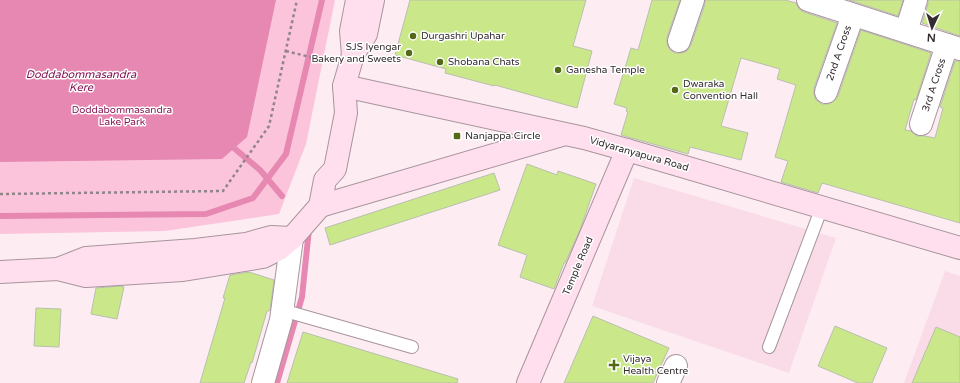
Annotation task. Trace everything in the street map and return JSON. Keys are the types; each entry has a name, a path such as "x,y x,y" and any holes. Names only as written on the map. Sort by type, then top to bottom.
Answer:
{"main road":[{"path":"0,272 58,269 86,258 195,250 246,244 271,238 292,238 320,206 325,180 321,169 337,106 346,113 351,30 357,0"},
{"path":"349,69 366,34 373,0"},
{"name":"Vidyaranyapura Road","path":"349,69 565,134 627,150 960,248"},
{"path":"320,206 565,134"},
{"name":"Temple Road","path":"528,383 627,150"}],"street":[{"path":"679,41 693,0"},
{"path":"808,0 954,47"},
{"path":"906,32 916,0"},
{"name":"2nd A Cross","path":"826,92 853,15"},
{"name":"3rd A Cross","path":"921,124 954,47"},
{"path":"263,383 285,311 292,238"}],"lane":[{"path":"769,347 822,207"},
{"path":"285,311 412,347"}],"path":[{"path":"0,194 223,190 269,126 298,0"},
{"path":"286,51 349,69"}],"shaded area":[{"path":"634,178 836,238 789,373 592,306"},
{"path":"945,271 960,276 960,383 904,383"}],"green space":[{"name":"Doddabommasandra Lake Park","path":"0,0 335,0 306,144 279,214 165,231 0,234"}],"water":[{"name":"Doddabommasandra Kere","path":"0,0 276,0 247,137 222,159 0,162"}],"building":[{"path":"410,0 586,0 573,46 592,51 577,108 495,85 494,86 445,73 446,69 395,55"},
{"path":"652,0 680,0 667,37 669,49 675,53 687,51 691,45 705,0 785,0 796,3 799,9 804,12 837,23 814,88 816,100 822,104 829,104 838,96 861,30 931,53 916,100 914,99 905,130 911,131 917,136 935,138 943,108 940,107 955,61 960,61 960,223 822,183 818,193 781,182 788,161 775,157 796,85 777,79 780,69 741,58 721,126 748,133 741,160 690,147 688,154 621,135 628,112 626,111 627,108 614,104 631,48 638,50"},
{"path":"849,0 903,0 898,16"},
{"path":"928,0 960,0 960,36 922,23"},
{"path":"527,164 557,175 558,171 596,184 580,230 564,263 554,289 520,277 527,255 498,245"},
{"path":"494,173 500,190 330,245 325,228"},
{"path":"249,272 274,280 270,310 267,311 252,363 251,362 244,383 200,383 225,298 223,298 230,275"},
{"path":"124,287 117,319 91,314 96,288"},
{"path":"36,308 61,309 59,347 34,346"},
{"path":"593,316 669,348 653,383 564,383"},
{"path":"835,326 887,348 872,383 858,383 818,366"},
{"path":"936,327 960,337 960,383 912,383"},
{"path":"303,332 458,379 457,383 287,383"}],"waterway":[{"path":"0,216 206,214 253,198 286,154 322,0"},
{"path":"234,148 260,170 282,196"},
{"path":"277,383 302,297 309,229"}],"place":[{"name":"Durgashri Upahar","path":"413,36"},
{"name":"SJS Iyengar Bakery and Sweets","path":"409,53"},
{"name":"Shobana Chats","path":"440,62"},
{"name":"Ganesha Temple","path":"558,70"},
{"name":"Dwaraka Convention Hall","path":"675,90"},
{"name":"Nanjappa Circle","path":"457,136"},
{"name":"Vijaya Health Centre","path":"614,365"}]}
